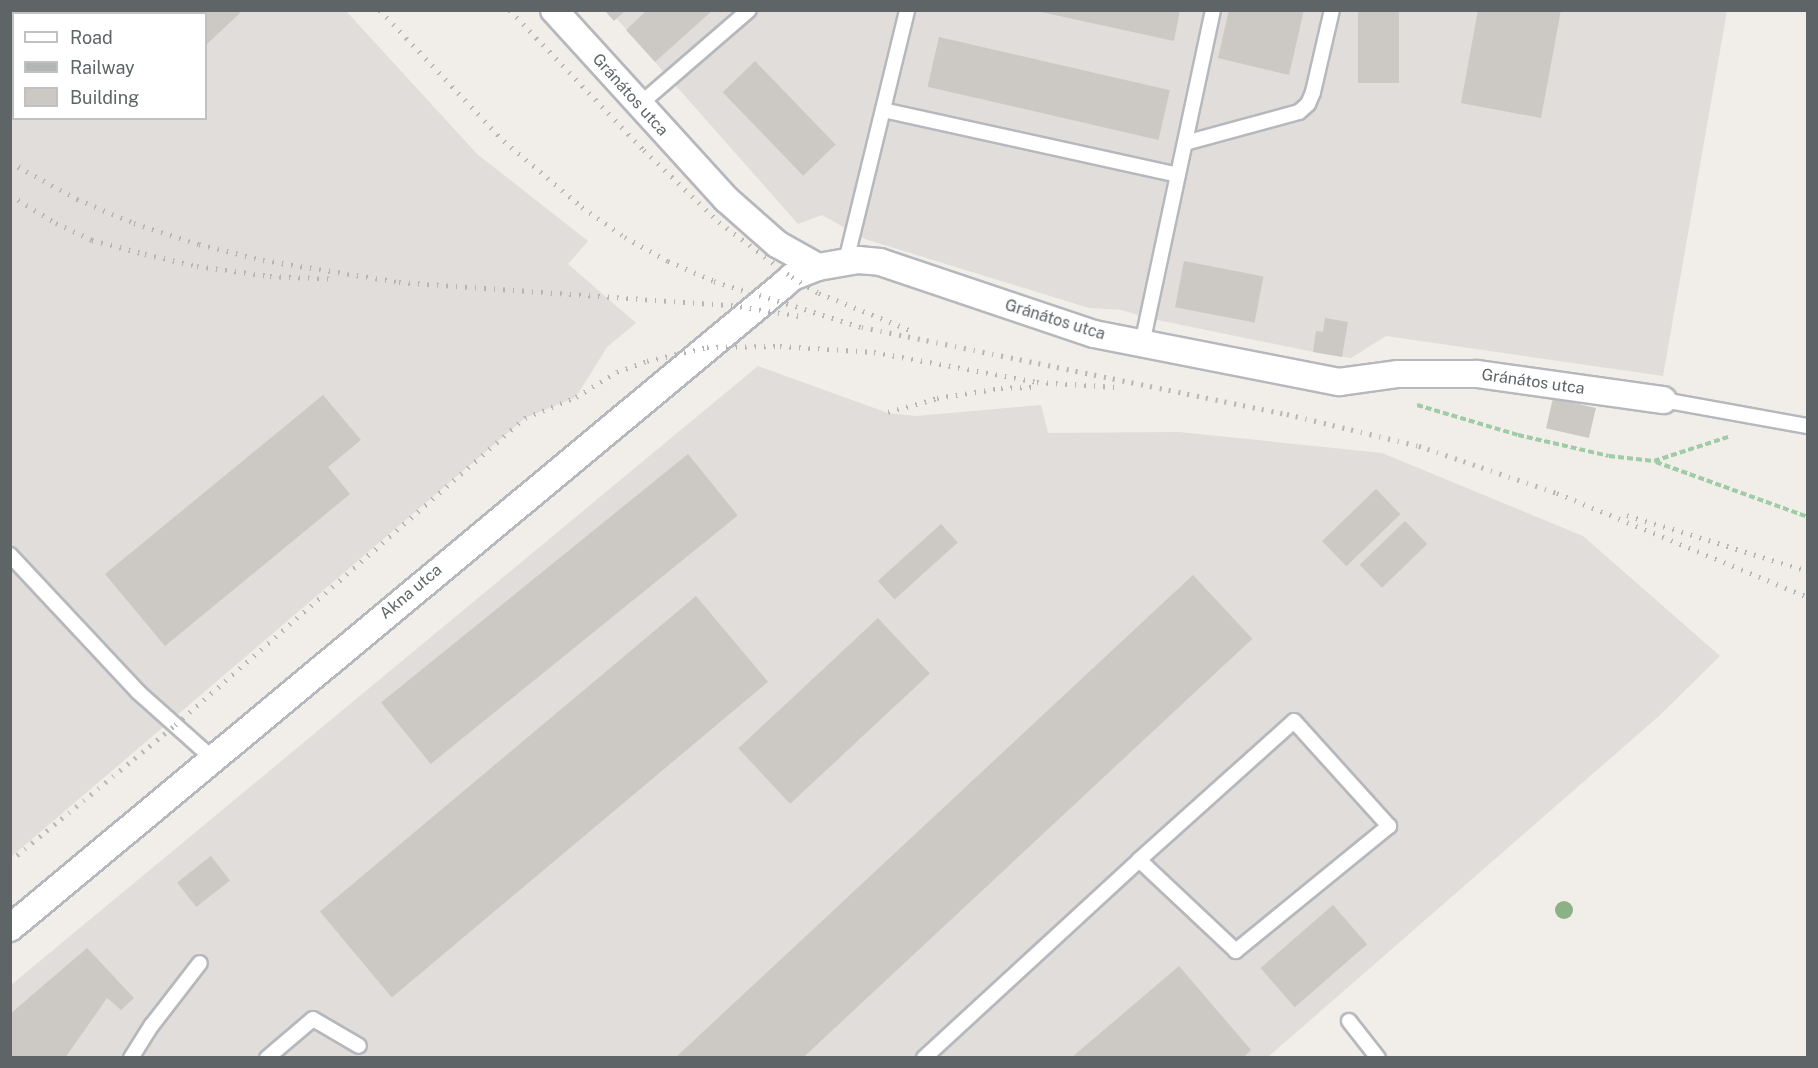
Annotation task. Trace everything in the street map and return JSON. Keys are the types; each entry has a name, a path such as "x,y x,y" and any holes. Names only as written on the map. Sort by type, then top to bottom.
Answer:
{"street":[{"name":"Gránátos utca","path":"554,10 639,105 752,223 777,244 818,267 846,261 880,262 1094,334 1339,382 1398,374 1477,374 1663,400"},
{"name":"Akna utca","path":"10,928 792,277 818,267"}],"lane":[{"path":"639,105 749,10"},
{"path":"846,261 907,10"},
{"path":"1142,344 1213,10"},
{"path":"1185,143 1285,117 1299,112 1308,104 1332,10"},
{"path":"883,110 1178,175"},
{"path":"1663,400 1808,426"},
{"path":"10,555 138,692 212,758"},
{"path":"924,1058 1139,860 1294,721 1389,826 1236,951 1139,860"},
{"path":"131,1058 152,1025 200,963"},
{"path":"267,1058 313,1019 359,1046"},
{"path":"1349,1021 1378,1058"}],"path":[{"path":"1406,401 1518,435 1609,456 1654,461 1808,517"},
{"path":"1654,461 1731,436"}],"shaded area":[{"path":"11,11 346,11 477,154 588,241 568,264 636,323 607,347 576,397 525,418 11,857"},
{"path":"610,11 1727,11 1663,376 1386,336 1351,358 1309,351 1148,318 1122,310 1089,308 865,239 822,215 798,224"},
{"path":"758,366 888,413 916,416 1041,405 1048,433 1179,432 1382,453 1583,536 1720,656 1659,716 1268,1057 11,1058 11,985"}],"building":[{"path":"146,10 238,10 240,13 207,44 207,12 144,12"},
{"path":"604,10 626,10 614,21"},
{"path":"647,10 713,10 655,62 626,30"},
{"path":"1032,10 1180,10 1174,41"},
{"path":"1229,10 1304,10 1289,75 1218,58"},
{"path":"1358,10 1399,10 1399,83 1358,83"},
{"path":"1478,10 1561,10 1541,118 1461,103"},
{"path":"939,37 1170,90 1158,140 928,87"},
{"path":"755,61 836,144 803,176 723,92"},
{"path":"1184,261 1264,276 1255,323 1175,307"},
{"path":"1325,318 1348,322 1342,357 1313,352 1316,331 1323,332"},
{"path":"323,395 361,440 328,467 350,494 165,646 105,574"},
{"path":"1553,398 1596,408 1589,438 1546,428"},
{"path":"688,454 738,515 431,764 381,703"},
{"path":"1376,489 1400,514 1346,566 1322,541"},
{"path":"1405,521 1427,544 1382,588 1360,565"},
{"path":"941,524 958,543 895,599 878,581"},
{"path":"1193,575 1252,639 803,1058 675,1058"},
{"path":"696,596 768,682 392,997 320,912"},
{"path":"878,618 930,674 790,804 738,748"},
{"path":"211,856 230,880 196,907 177,882"},
{"path":"1333,905 1367,944 1295,1007 1261,968"},
{"path":"87,948 134,998 121,1010 107,998 65,1058 10,1058 10,1014"},
{"path":"1179,966 1251,1050 1243,1058 1071,1058"}],"railway":[{"path":"380,10 504,141 582,207 625,237 668,261 714,281 862,327 1287,414 1419,446 1557,493 1808,597"},
{"path":"510,10 644,150 719,222 792,277 819,293 915,332"},
{"path":"10,162 77,199 134,223 199,244 263,260 399,282 731,305 806,317"},
{"path":"10,195 56,223 92,240 145,254 197,266 270,276 336,279"},
{"path":"10,861 175,725 525,418 576,397 617,372 647,361 707,347 780,346 874,352 1037,382 1116,387"},
{"path":"888,412 937,398 1001,388 1035,387"},
{"path":"1627,515 1808,571"}]}
